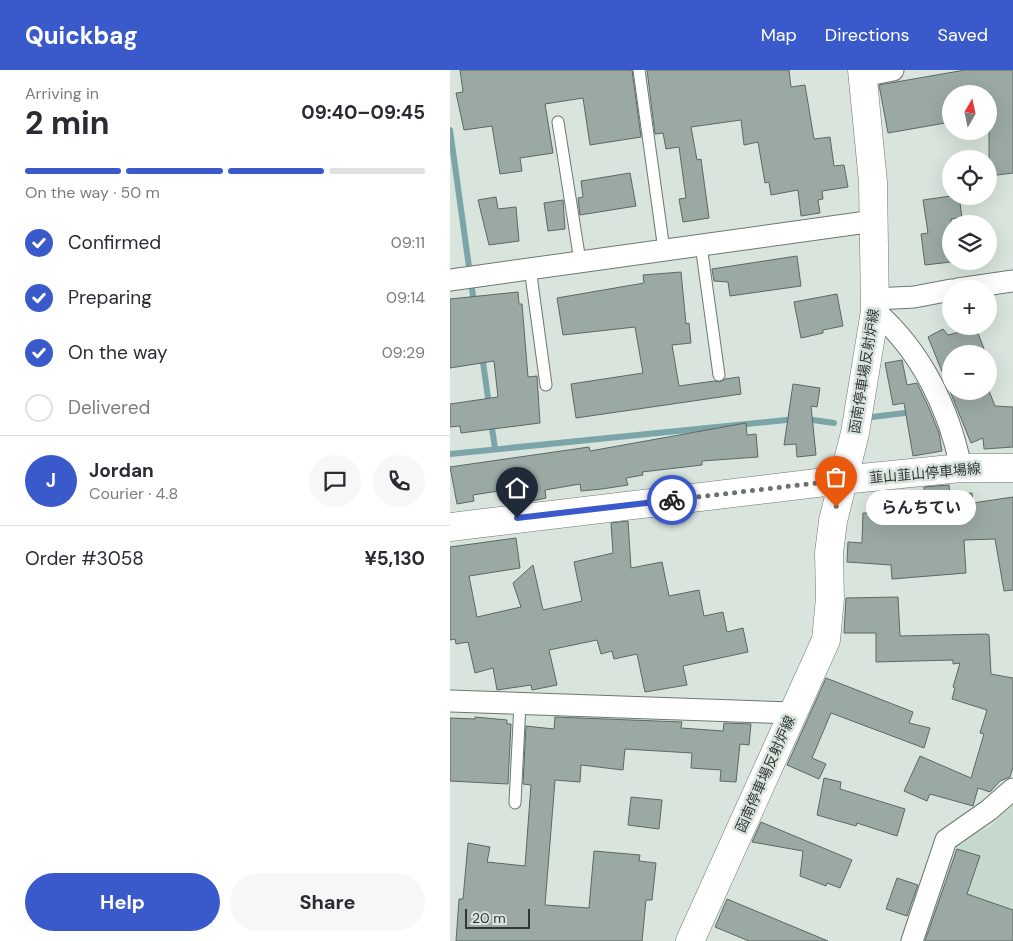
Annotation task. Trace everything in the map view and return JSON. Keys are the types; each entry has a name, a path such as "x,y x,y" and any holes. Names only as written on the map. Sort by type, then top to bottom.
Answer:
{"main road":[{"name":"函南停車場反射炉線","path":"690,941 792,713 815,668 826,640 829,622 829,553 833,521 854,433 875,305 873,182 862,73"},
{"name":"韮山韮山停車場線","path":"450,527 842,480 961,468 1013,468"}],"street":[{"path":"862,73 893,70"},
{"path":"450,280 874,221"},
{"path":"997,283 1013,281"},
{"path":"942,292 875,305 897,330 938,395 956,440 961,468"},
{"path":"450,701 792,713"},
{"path":"912,941 946,840 989,810 1013,789"}],"lane":[{"path":"639,70 664,250"},
{"path":"558,122 580,261"},
{"path":"701,245 719,375"},
{"path":"530,268 546,385"},
{"path":"515,803 520,703"}],"shaded area":[{"path":"1013,803 1013,941 919,941 952,843 990,827"}],"building":[{"path":"460,70 632,70 641,137 590,145 583,98 545,104 553,153 520,158 522,171 500,174 492,126 464,130 456,93 463,92"},
{"path":"647,70 789,70 791,87 805,85 814,139 830,137 834,166 844,165 848,187 822,191 823,199 818,200 820,213 801,216 798,190 771,195 769,182 765,183 758,142 744,145 741,120 691,127 697,160 701,159 709,218 683,222 679,199 686,198 679,147 666,149 663,133 655,134"},
{"path":"965,70 1013,70 1013,173 997,175 997,150 989,150 989,140 998,140 998,85 942,85 942,124 888,133 879,85"},
{"path":"630,173 636,206 580,215 578,198 583,197 581,181"},
{"path":"496,197 498,209 516,207 519,241 489,245 478,200"},
{"path":"942,197 942,205 960,205 962,215 942,215 942,263 925,265 921,234 928,233 923,200"},
{"path":"563,200 565,229 548,231 544,203"},
{"path":"797,256 801,286 730,296 728,282 714,281 712,269"},
{"path":"681,272 686,324 689,323 691,343 672,345 679,386 714,381 720,382 725,379 739,377 741,394 576,418 571,384 643,373 635,327 563,335 557,298 644,283 643,275"},
{"path":"518,292 519,304 522,304 528,377 537,376 540,423 461,433 460,426 450,427 450,404 498,397 494,361 450,368 450,299"},
{"path":"837,294 843,326 823,330 823,333 801,338 794,302"},
{"path":"942,330 942,335 979,335 983,345 942,345 942,372 928,337"},
{"path":"902,360 907,385 917,383 939,433 942,451 913,456 904,403 893,405 885,363"},
{"path":"793,384 820,388 817,407 811,406 816,455 797,457 796,444 784,445"},
{"path":"954,400 993,400 995,406 1013,407 1013,447 984,449 983,438 971,443"},
{"path":"746,423 747,435 756,434 758,457 702,461 702,465 642,472 643,475 626,478 628,485 581,491 580,484 545,490 546,498 537,500 519,502 517,488 473,495 474,501 457,504 450,467 589,447 590,451"},
{"path":"949,485 950,495 972,493 973,503 1013,497 1013,590 1004,591 995,539 964,540 966,573 892,579 891,565 847,562 848,542 862,543 863,513 925,514 924,487"},
{"path":"628,521 631,568 662,562 669,596 699,590 704,616 723,612 727,632 743,628 748,652 683,666 687,685 645,692 637,654 614,659 612,651 601,654 597,640 549,650 557,685 532,690 531,685 497,690 493,668 475,673 468,642 456,644 455,639 450,640 450,547 516,538 520,568 469,576 477,617 521,607 513,583 533,565 543,610 582,601 574,562 613,553 611,523"},
{"path":"898,597 900,636 989,635 991,674 1013,678 1013,767 1010,777 1000,781 990,792 978,788 973,806 930,794 927,801 904,791 920,756 971,778 984,734 980,733 987,710 952,699 955,688 953,687 960,663 953,664 953,660 876,662 876,633 844,633 846,598"},
{"path":"826,678 913,712 909,723 930,728 924,748 831,713 812,758 826,764 819,779 787,765"},
{"path":"475,717 507,720 507,724 511,724 508,784 450,781 450,718 475,719"},
{"path":"555,717 682,722 681,728 723,731 724,723 751,724 749,745 740,744 736,782 720,781 721,770 691,768 692,753 625,749 623,770 581,765 580,782 555,780 545,905 589,908 594,851 640,855 639,861 656,863 652,900 646,900 642,941 456,941 459,899 463,899 468,843 490,847 487,862 525,866 531,785 523,784 526,726 554,729"},
{"path":"824,778 841,782 840,789 905,809 897,836 857,823 856,826 817,815"},
{"path":"631,797 662,800 659,829 628,825"},
{"path":"761,822 852,860 840,888 827,883 826,886 800,876 803,851 752,842"},
{"path":"957,849 980,856 967,894 1013,910 1013,941 925,941"},
{"path":"897,878 918,885 907,916 886,909"},
{"path":"727,899 828,941 749,941 715,927"}],"waterway":[{"path":"450,130 474,303"},
{"path":"482,355 489,405"},
{"path":"872,417 913,412"},
{"path":"450,454 796,419"},
{"path":"806,419 834,423"},
{"path":"491,422 495,448"}],"way so far":[{"path":"672,500 842,480 836,507"}],"place":[{"name":"らんちてい","path":"836,507"}],"route":[{"path":"517,518 672,500"}]}
